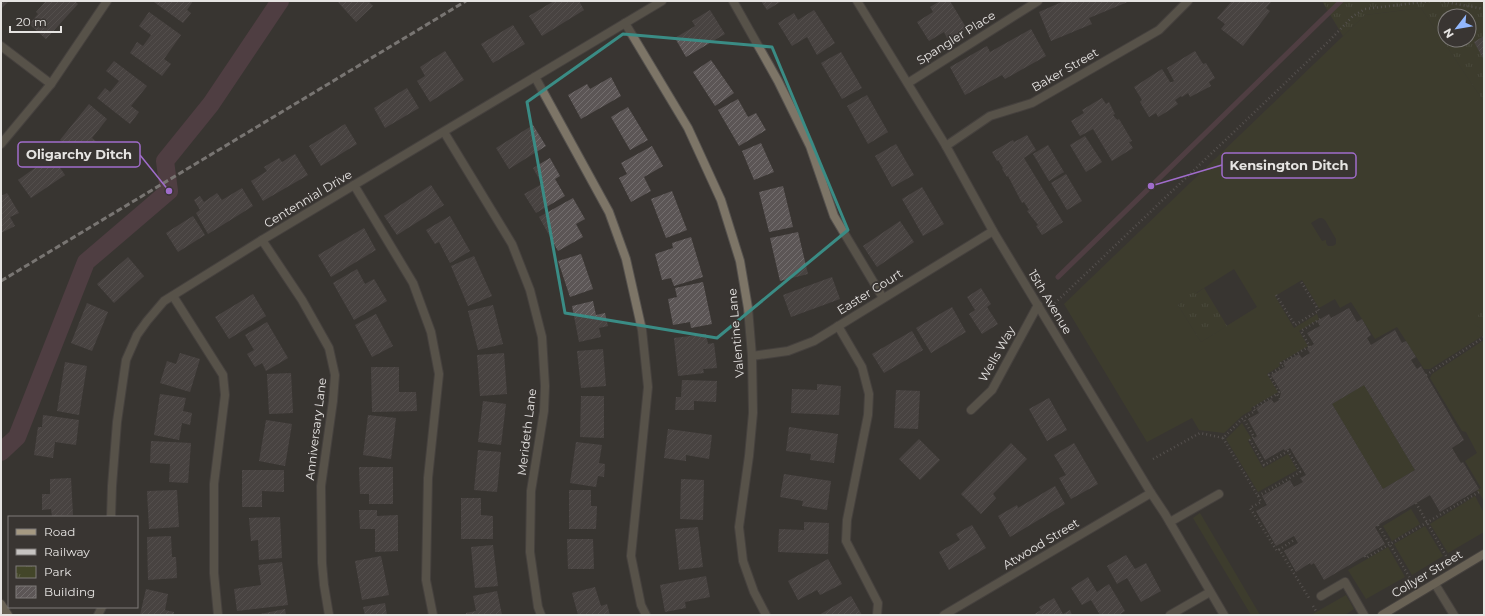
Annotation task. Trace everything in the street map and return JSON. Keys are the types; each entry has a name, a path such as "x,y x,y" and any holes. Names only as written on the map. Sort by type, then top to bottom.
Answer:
{"street":[{"path":"1,144 51,84 107,1"},
{"name":"Centennial Drive","path":"111,516 117,422 126,360 146,321 164,301 262,240 662,1"},
{"path":"733,1 778,81 810,146 834,216 883,298"},
{"name":"15th Avenue","path":"857,1 946,146 993,231 1170,522 1224,615"},
{"name":"Spangler Place","path":"908,83 1038,1"},
{"name":"Baker Street","path":"946,146 990,116 1032,103 1159,30 1188,1"},
{"name":"Valentine Lane","path":"625,23 688,128 721,200 740,261 748,308 752,356 753,413 749,456 739,527 743,561 754,592 766,615"},
{"path":"1,46 51,84"},
{"path":"535,77 609,212 626,258 642,330 648,387 630,556 641,605 646,615"},
{"name":"Merideth Lane","path":"444,132 512,244 530,290 542,338 545,386 544,411 531,499 530,552 541,615"},
{"path":"354,185 413,283 431,332 439,374 428,478 426,580 433,615"},
{"name":"Easter Court","path":"752,356 788,351 814,341 993,231"},
{"name":"Anniversary Lane","path":"262,240 302,300 329,348 335,375 333,401 321,486 322,563 328,615"},
{"path":"173,296 223,375 225,395 214,484 214,573 218,615"},
{"name":"Wells Way","path":"971,410 992,390 1038,305"},
{"path":"838,326 862,367 869,394 868,415 847,520 846,541 878,603 877,615"},
{"name":"Atwood Street","path":"944,615 1151,493"},
{"path":"1170,522 1219,494"},
{"name":"Collyer Street","path":"1382,615 1484,554"},
{"path":"1321,596 1345,582 1364,615"},
{"path":"1435,584 1454,615"},
{"path":"1170,615 1210,592"},
{"path":"1,604 8,615"}],"path":[{"path":"1044,314 1353,16 1365,9 1431,1"},
{"path":"1440,1 1484,9"},
{"path":"1276,295 1295,325 1319,311 1300,280"},
{"path":"1280,399 1277,394 1279,392 1269,375 1283,366 1281,364 1310,347 1301,331 1320,319"},
{"path":"1426,375 1484,337"},
{"path":"1223,438 1243,418 1255,411 1253,408 1277,394"},
{"path":"1243,418 1254,437 1250,440 1264,465 1288,451 1300,472 1258,496"},
{"path":"1153,459 1200,434 1223,438 1261,502 1250,508 1276,551 1294,540"},
{"path":"1365,556 1366,558 1478,492"},
{"path":"1416,503 1446,556"},
{"path":"1378,525 1410,578"},
{"path":"1279,549 1316,611"}],"highlighted area":[{"path":"623,34 772,47 848,230 717,338 565,313 527,102"}],"green space":[{"path":"1322,1 1484,1 1484,102 1448,48 1477,48 1477,8 1437,8 1437,32 1421,8 1365,15 1343,36"},
{"path":"1421,8 1437,32 1437,48 1448,48 1484,102 1484,306 1474,324 1484,330 1484,335 1430,369 1424,369 1397,327 1375,339 1351,302 1340,308 1335,299 1319,308 1302,280 1275,296 1294,328 1317,314 1319,319 1299,331 1308,346 1279,363 1280,366 1267,374 1278,392 1251,408 1252,410 1243,415 1224,433 1199,430 1192,418 1147,442 1064,304 1365,15","holes":["1319,218 1325,220 1336,239 1336,244 1333,246 1328,246 1326,240 1322,241 1311,223","1234,269 1257,307 1201,342 1178,305 1195,291 1196,293"]},
{"path":"1204,288 1227,326 1201,342 1178,305 1183,301 1182,299 1195,291 1197,293"},
{"path":"1484,306 1484,330 1473,324"},
{"path":"1484,340 1484,501 1477,490 1481,488 1465,461 1477,453 1466,432 1462,431 1430,378 1432,374"},
{"path":"1364,385 1415,470 1383,489 1332,404"},
{"path":"1242,423 1251,438 1248,441 1263,468 1288,454 1297,470 1258,492 1226,439"},
{"path":"1475,496 1484,513 1484,532 1448,553 1430,524"},
{"path":"1411,509 1420,524 1392,541 1383,526"},
{"path":"1200,513 1260,615 1251,615 1193,518"},
{"path":"1425,526 1443,556 1412,575 1394,544"},
{"path":"1388,547 1405,577 1366,599 1348,570"},
{"path":"1346,595 1354,609 1345,615 1311,615"}],"building":[{"path":"1,1 9,1 2,8"},
{"path":"46,1 75,1 78,4 46,39 29,24 38,14 36,12"},
{"path":"193,1 187,10 191,13 183,23 154,2"},
{"path":"337,1 368,1 373,6 356,22"},
{"path":"554,1 579,1 584,10 542,36 529,16"},
{"path":"761,1 782,1 767,10"},
{"path":"940,1 950,1 967,29 948,40 944,32 929,41 917,22 933,12 930,7"},
{"path":"1064,1 1130,1 1089,18 1092,24 1051,41 1039,12"},
{"path":"1232,1 1272,1 1266,8 1270,11 1243,46 1221,29 1225,24 1217,18"},
{"path":"710,10 725,34 686,57 675,38 695,26 692,21"},
{"path":"814,10 835,43 817,55 807,37 792,46 778,23 794,13 798,20"},
{"path":"149,12 181,35 164,59 171,64 162,76 130,53 137,42 143,46 151,35 139,26"},
{"path":"513,25 525,44 493,63 481,44"},
{"path":"1031,29 1046,56 1005,79 1002,75 965,95 950,67 987,46 990,52"},
{"path":"1484,36 1484,60 1477,47 1477,40"},
{"path":"445,51 464,80 430,102 417,81 425,76 420,67"},
{"path":"1195,51 1203,64 1206,63 1215,78 1209,82 1211,86 1190,97 1188,93 1182,97 1181,96 1175,100 1178,104 1168,111 1158,117 1156,113 1149,117 1140,102 1142,100 1134,87 1162,69 1170,82 1174,81 1167,68"},
{"path":"841,52 862,88 842,99 821,63"},
{"path":"711,60 734,93 715,106 693,72"},
{"path":"114,61 147,86 131,106 139,112 130,124 97,98 105,88 110,92 119,81 106,71"},
{"path":"611,77 621,96 581,119 568,95 587,84 590,89"},
{"path":"407,88 419,108 385,128 374,108"},
{"path":"867,95 888,132 868,144 847,106"},
{"path":"1102,98 1106,104 1109,102 1115,114 1113,115 1117,120 1119,119 1132,141 1129,142 1133,148 1112,161 1093,129 1080,136 1071,121 1084,113 1082,110"},
{"path":"738,99 748,117 756,113 766,130 739,146 718,110"},
{"path":"89,104 107,119 92,138 98,143 85,160 60,140"},
{"path":"628,107 648,140 630,150 611,117"},
{"path":"345,124 357,144 321,166 309,146"},
{"path":"533,125 546,146 509,169 496,148"},
{"path":"1027,135 1036,150 1024,158 1063,222 1042,235 1036,226 1038,225 1027,211 1029,210 1024,202 1022,203 1008,176 1007,177 1002,169 1003,168 992,152 1013,140 1014,142"},
{"path":"1085,136 1102,162 1086,172 1070,145"},
{"path":"761,143 774,172 754,180 742,151"},
{"path":"896,144 914,175 892,187 875,156"},
{"path":"1048,145 1064,172 1049,181 1033,154"},
{"path":"652,146 663,166 644,177 651,191 631,202 619,178 627,174 621,163"},
{"path":"295,154 308,175 263,201 251,181 267,171 264,167 279,158 282,162"},
{"path":"52,156 65,175 31,198 18,180"},
{"path":"550,158 560,176 555,179 565,196 536,213 524,194 542,184 533,168"},
{"path":"1066,174 1082,201 1067,210 1051,183"},
{"path":"431,185 444,205 397,235 384,216"},
{"path":"783,186 793,227 769,232 759,192"},
{"path":"922,187 944,224 923,236 902,199"},
{"path":"242,188 253,206 208,234 196,213 200,210 194,200 200,196 204,202 217,193 222,200"},
{"path":"672,191 687,230 666,238 651,199"},
{"path":"7,193 19,213 10,217 15,226 1,233 1,196"},
{"path":"573,198 585,219 576,224 583,237 558,251 539,217"},
{"path":"193,216 205,235 178,252 166,233"},
{"path":"450,216 470,251 450,263 439,242 435,244 426,230"},
{"path":"900,221 914,242 877,267 863,246"},
{"path":"364,228 376,250 331,277 318,255"},
{"path":"798,232 808,274 780,281 770,238"},
{"path":"691,237 703,277 674,286 671,278 662,280 655,254 673,248 672,243"},
{"path":"581,254 593,289 570,297 558,261"},
{"path":"474,256 492,296 468,306 451,266"},
{"path":"128,257 144,276 114,303 97,284"},
{"path":"357,269 365,284 374,279 387,301 354,320 333,283"},
{"path":"832,277 840,299 791,317 783,295"},
{"path":"703,282 712,324 691,328 690,322 673,325 668,299 677,297 675,288"},
{"path":"981,288 991,304 987,307 998,324 982,334 969,314 975,310 967,297"},
{"path":"253,294 266,316 229,339 215,317"},
{"path":"593,301 596,315 605,313 608,326 599,328 601,337 579,342 572,306"},
{"path":"87,303 108,312 92,351 71,343"},
{"path":"493,305 503,344 478,350 468,311"},
{"path":"952,307 966,332 931,353 916,328"},
{"path":"1349,308 1357,322 1362,319 1371,335 1367,338 1371,345 1395,330 1402,343 1406,341 1416,357 1411,360 1417,369 1421,366 1464,440 1452,448 1461,463 1463,462 1479,489 1440,512 1430,495 1378,525 1375,527 1385,544 1324,580 1314,563 1311,565 1310,563 1296,572 1284,551 1298,543 1294,536 1276,546 1256,511 1267,505 1262,496 1290,480 1294,487 1303,482 1300,478 1306,475 1290,448 1285,451 1284,449 1265,460 1253,439 1257,436 1248,419 1259,413 1256,408 1271,399 1274,403 1281,399 1281,392 1271,375 1285,367 1283,363 1299,354 1302,358 1310,353 1307,349 1314,344 1307,333 1320,326 1317,321 1329,314 1331,318","holes":["1364,385 1415,470 1383,489 1332,404"]},
{"path":"376,314 393,346 372,357 355,325"},
{"path":"267,322 288,358 266,371 262,363 255,367 247,354 254,350 245,335"},
{"path":"912,331 923,350 884,373 872,354"},
{"path":"706,334 708,344 714,343 717,368 703,369 704,373 678,376 674,338"},
{"path":"603,349 606,386 581,388 577,351"},
{"path":"180,353 200,359 190,392 160,383 167,361 176,364"},
{"path":"504,353 507,394 480,396 477,355"},
{"path":"65,362 87,366 79,415 57,411"},
{"path":"371,367 399,367 399,392 416,392 417,411 372,412"},
{"path":"291,373 293,413 269,414 267,374"},
{"path":"682,380 717,381 716,402 694,401 694,410 675,410 676,397 681,397"},
{"path":"817,384 841,386 839,415 791,413 792,389 817,390"},
{"path":"896,390 920,391 918,429 894,428"},
{"path":"160,394 186,398 183,411 192,413 190,425 182,423 179,440 154,435"},
{"path":"581,396 604,396 604,438 580,437"},
{"path":"1049,398 1067,430 1047,441 1029,409"},
{"path":"483,401 506,404 501,445 478,442"},
{"path":"43,415 79,420 76,445 55,442 53,458 34,455 38,427 42,427"},
{"path":"368,415 396,418 391,459 363,455"},
{"path":"266,420 292,424 285,466 259,461"},
{"path":"789,427 838,434 834,463 810,460 811,454 786,451"},
{"path":"668,429 712,435 709,459 686,455 686,461 664,458"},
{"path":"919,439 940,460 920,480 899,459"},
{"path":"151,441 191,443 188,483 169,482 170,464 150,463"},
{"path":"576,442 602,445 599,463 605,464 604,477 598,476 596,487 570,483"},
{"path":"1011,443 1027,459 993,494 996,498 981,514 961,494"},
{"path":"1074,443 1098,484 1071,499 1059,478 1066,475 1054,455"},
{"path":"478,450 501,452 497,492 474,490"},
{"path":"359,467 393,467 393,504 369,504 369,494 360,494"},
{"path":"242,470 284,470 284,492 262,491 262,507 242,507"},
{"path":"784,474 831,481 827,510 802,506 803,501 780,497"},
{"path":"71,478 73,515 52,516 51,509 42,510 42,494 50,494 50,479"},
{"path":"681,479 704,480 703,520 680,519"},
{"path":"1055,486 1065,504 1010,537 998,516 1017,505 1018,508"},
{"path":"177,490 179,527 149,529 147,491"},
{"path":"569,490 591,490 591,506 597,506 596,529 569,529"},
{"path":"461,498 481,498 481,515 493,516 493,539 461,539"},
{"path":"359,510 377,510 377,516 398,515 398,551 375,552 375,529 360,529"},
{"path":"280,517 282,558 259,560 258,540 251,541 249,518"},
{"path":"804,522 829,523 828,554 778,552 779,529 804,530"},
{"path":"972,525 986,548 949,570 939,552 960,540 956,534"},
{"path":"698,527 703,567 679,570 675,529"},
{"path":"171,536 172,557 176,557 177,578 148,580 147,537"},
{"path":"567,539 593,539 594,569 568,569"},
{"path":"493,545 498,586 475,588 471,547"},
{"path":"1126,555 1135,569 1146,563 1161,591 1141,602 1127,578 1117,584 1107,566"},
{"path":"381,556 389,595 362,600 355,561"},
{"path":"828,559 842,584 820,595 817,590 798,600 788,581"},
{"path":"282,562 288,605 237,611 234,589 261,585 258,565"},
{"path":"706,576 710,597 685,602 686,608 665,612 660,585"},
{"path":"1088,577 1097,592 1109,584 1125,611 1119,615 1100,615 1091,600 1082,605 1071,588"},
{"path":"595,587 601,606 607,604 610,615 578,615 572,593"},
{"path":"146,589 168,594 165,610 174,612 174,615 140,615"},
{"path":"497,591 502,615 466,615 466,613 476,611 473,596"},
{"path":"851,596 862,615 819,615 831,608"},
{"path":"1054,598 1063,614 1070,610 1072,615 1033,615 1041,610 1039,607"},
{"path":"385,603 387,615 365,615 363,607"},
{"path":"285,609 286,615 260,615 260,614"}],"waterway":[{"path":"1,452 17,437 86,262 169,191 165,161 211,104 280,1"},
{"path":"1058,277 1341,1"}],"railway":[{"path":"1,281 466,1"}],"place":[{"name":"Kensington Ditch","path":"1151,186"},
{"name":"Oligarchy Ditch","path":"169,191"}]}
